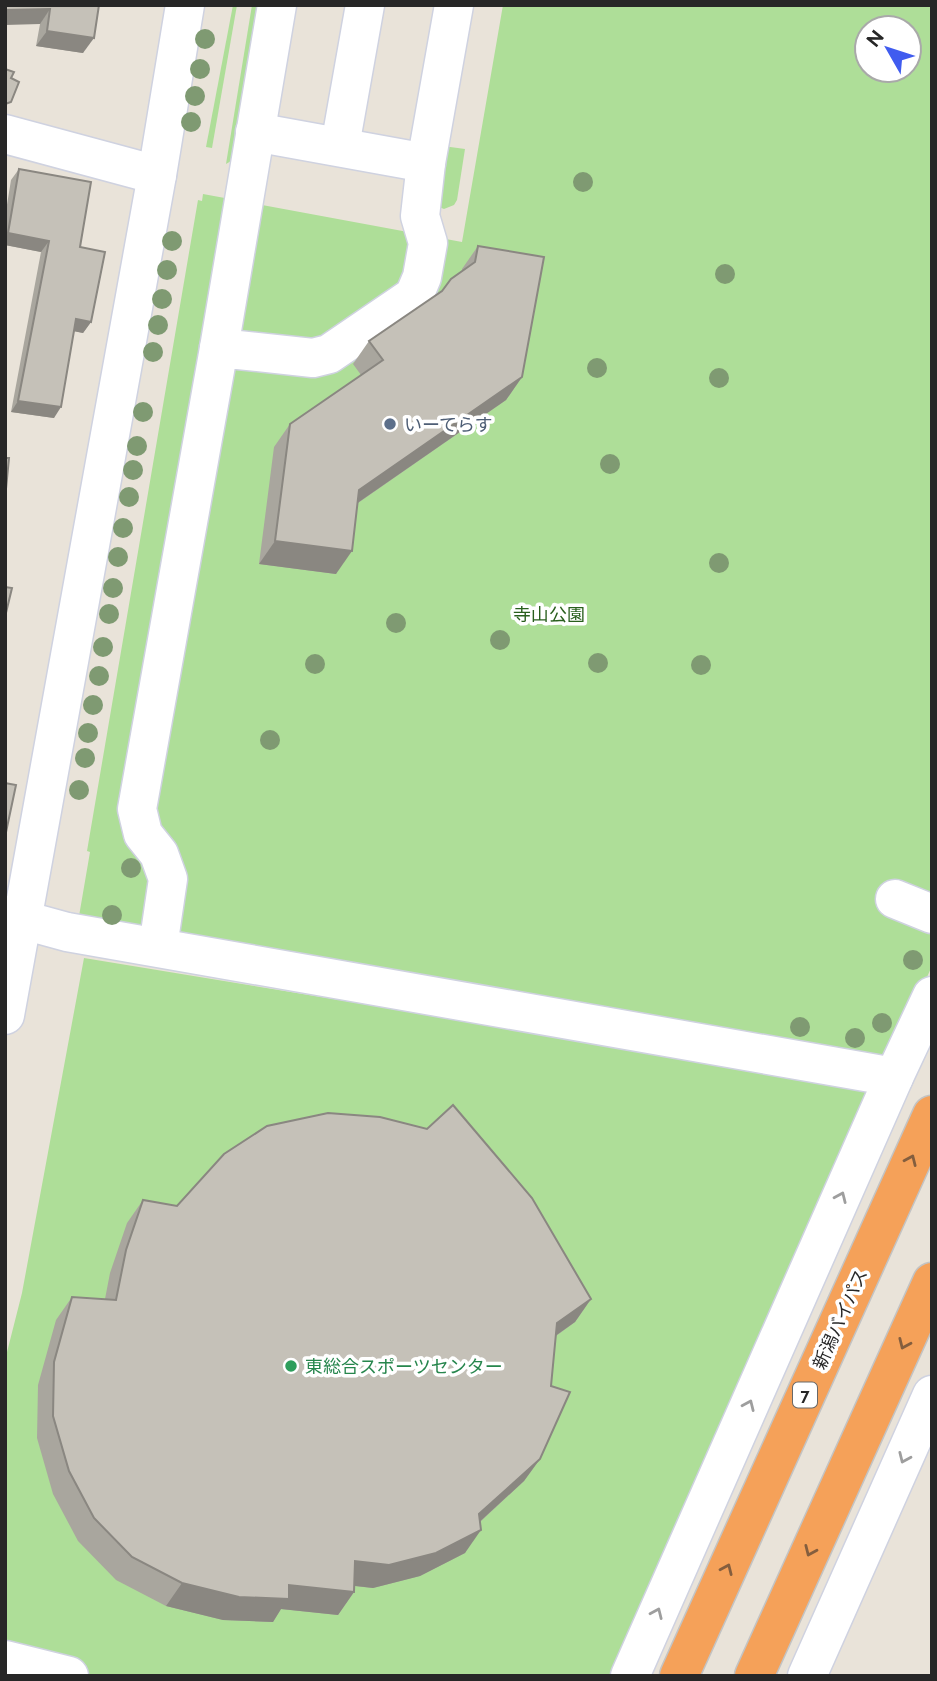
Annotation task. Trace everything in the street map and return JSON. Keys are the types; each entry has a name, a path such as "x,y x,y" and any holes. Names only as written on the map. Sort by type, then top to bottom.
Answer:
{"highway":[{"name":"新潟バイパス","path":"679,1676 932,1115"},
{"path":"754,1676 932,1282"}],"street":[{"path":"5,1015 14,917 157,175 185,5"},
{"path":"158,947 168,879 159,854 143,834 137,809 277,5"},
{"path":"340,146 365,5"},
{"path":"219,348 313,358 329,354 414,296 422,278 428,243 420,216 426,163 454,5"},
{"path":"255,132 426,163"},
{"path":"5,134 157,175"},
{"path":"895,899 932,914"},
{"path":"14,917 67,932 894,1077"},
{"path":"630,1676 932,996"},
{"path":"807,1676 932,1395"},
{"path":"5,1660 69,1676"}],"green space":[{"path":"233,5 237,5 212,148 206,147"},
{"path":"252,5 259,5 231,161 226,164"},
{"name":"寺山公園","path":"503,5 932,5 932,966 889,1061 78,922 90,852 87,851 198,200 202,201 203,194 462,242"},
{"path":"443,146 465,149 457,200 454,205 444,209 439,207"},
{"path":"84,958 864,1086 873,1100 615,1676 5,1676 5,1360 22,1293"}],"building":[{"path":"5,5 99,5 94,38 47,31 50,9 5,10"},
{"path":"5,69 14,72 11,78 19,82 11,102 5,104"},
{"path":"19,169 91,182 80,247 105,252 91,322 76,319 61,407 18,401 49,241 8,233"},
{"name":"いーてらす","path":"478,246 544,257 522,377 359,490 352,551 275,541 290,424 383,360 369,341 442,291 451,279 475,262"},
{"path":"5,458 9,458 6,489 5,489"},
{"path":"5,587 12,588 5,617"},
{"path":"5,783 16,785 5,837"},
{"name":"東総合スポーツセンター","path":"453,1105 532,1198 591,1299 557,1323 551,1386 570,1392 540,1459 479,1514 481,1530 436,1553 389,1565 355,1561 354,1592 289,1585 289,1599 239,1597 182,1583 132,1557 94,1518 69,1471 53,1416 54,1362 72,1297 116,1300 126,1250 143,1200 177,1206 224,1154 267,1126 328,1113 380,1117 427,1129"}],"place":[{"name":"いーてらす","path":"390,424"},
{"name":"東総合スポーツセンター","path":"291,1366"}]}
